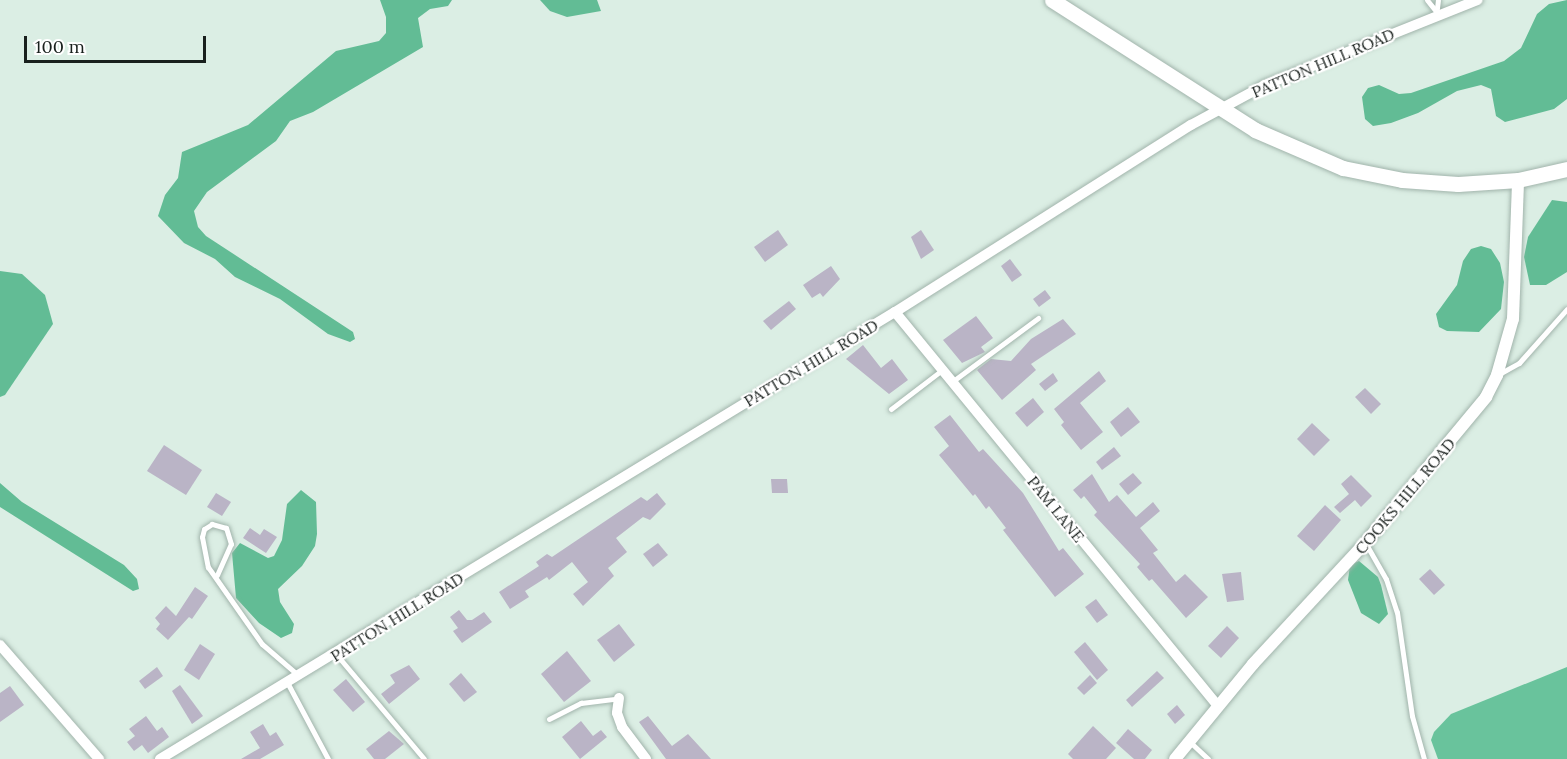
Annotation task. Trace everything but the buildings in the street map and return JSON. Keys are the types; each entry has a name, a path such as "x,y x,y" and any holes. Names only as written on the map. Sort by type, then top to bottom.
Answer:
{"main road":[{"path":"1052,0 1255,130 1343,168 1431,183 1518,180 1567,169"}],"street":[{"name":"PATTON HILL ROAD","path":"160,759 288,684 896,312 1191,125 1223,110 1265,85 1436,14 1478,0"},
{"name":"COOKS HILL ROAD","path":"1175,759 1218,706 1365,543 1471,416 1497,375 1513,319 1518,180"},
{"name":"PAM LANE","path":"896,312 1218,706"},
{"path":"0,645 99,759"},
{"path":"619,698 616,713 622,727 646,759"}],"lane":[{"path":"1426,0 1436,14"},
{"path":"1436,14 1438,0"},
{"path":"1497,375 1519,363 1567,309"},
{"path":"951,382 1038,318"},
{"path":"891,409 942,370"},
{"path":"217,575 231,544 226,528 213,524 204,529 202,552 217,575 226,597 255,636 299,676"},
{"path":"1365,543 1386,579 1397,612 1412,716 1424,759"},
{"path":"336,654 424,759"},
{"path":"288,684 328,759"},
{"path":"549,719 581,703 619,698"},
{"path":"1190,742 1208,759"}],"shaded area":[{"path":"380,0 452,0 448,6 430,9 418,18 423,47 313,112 290,121 276,141 207,192 194,211 198,227 206,236 353,332 355,339 350,342 328,334 280,299 235,277 215,259 184,243 158,216 165,195 178,178 182,152 248,125 336,51 379,41 386,33 386,17"},
{"path":"540,0 597,0 601,11 567,17 550,11"},
{"path":"1567,0 1567,99 1554,109 1505,122 1496,116 1491,89 1481,85 1457,91 1418,113 1391,123 1373,126 1365,119 1362,97 1368,88 1379,85 1399,94 1411,93 1504,61 1521,48 1537,14 1549,4"},
{"path":"1552,200 1567,202 1567,272 1546,285 1530,285 1524,257 1528,237"},
{"path":"1481,246 1491,249 1500,263 1504,282 1501,309 1479,332 1447,331 1439,327 1436,314 1457,285 1463,261 1471,249"},
{"path":"0,271 22,274 45,295 53,324 5,395 0,397"},
{"path":"0,483 22,502 124,565 137,579 139,589 133,591 0,507"},
{"path":"301,490 316,502 317,534 315,546 302,566 278,589 280,602 294,624 292,633 281,638 259,623 236,598 232,553 240,543 268,558 274,556 282,540 287,504"},
{"path":"1359,561 1378,577 1381,585 1388,614 1379,624 1361,613 1348,580 1350,565"},
{"path":"1567,667 1567,759 1438,759 1431,740 1434,732 1451,714"}]}
